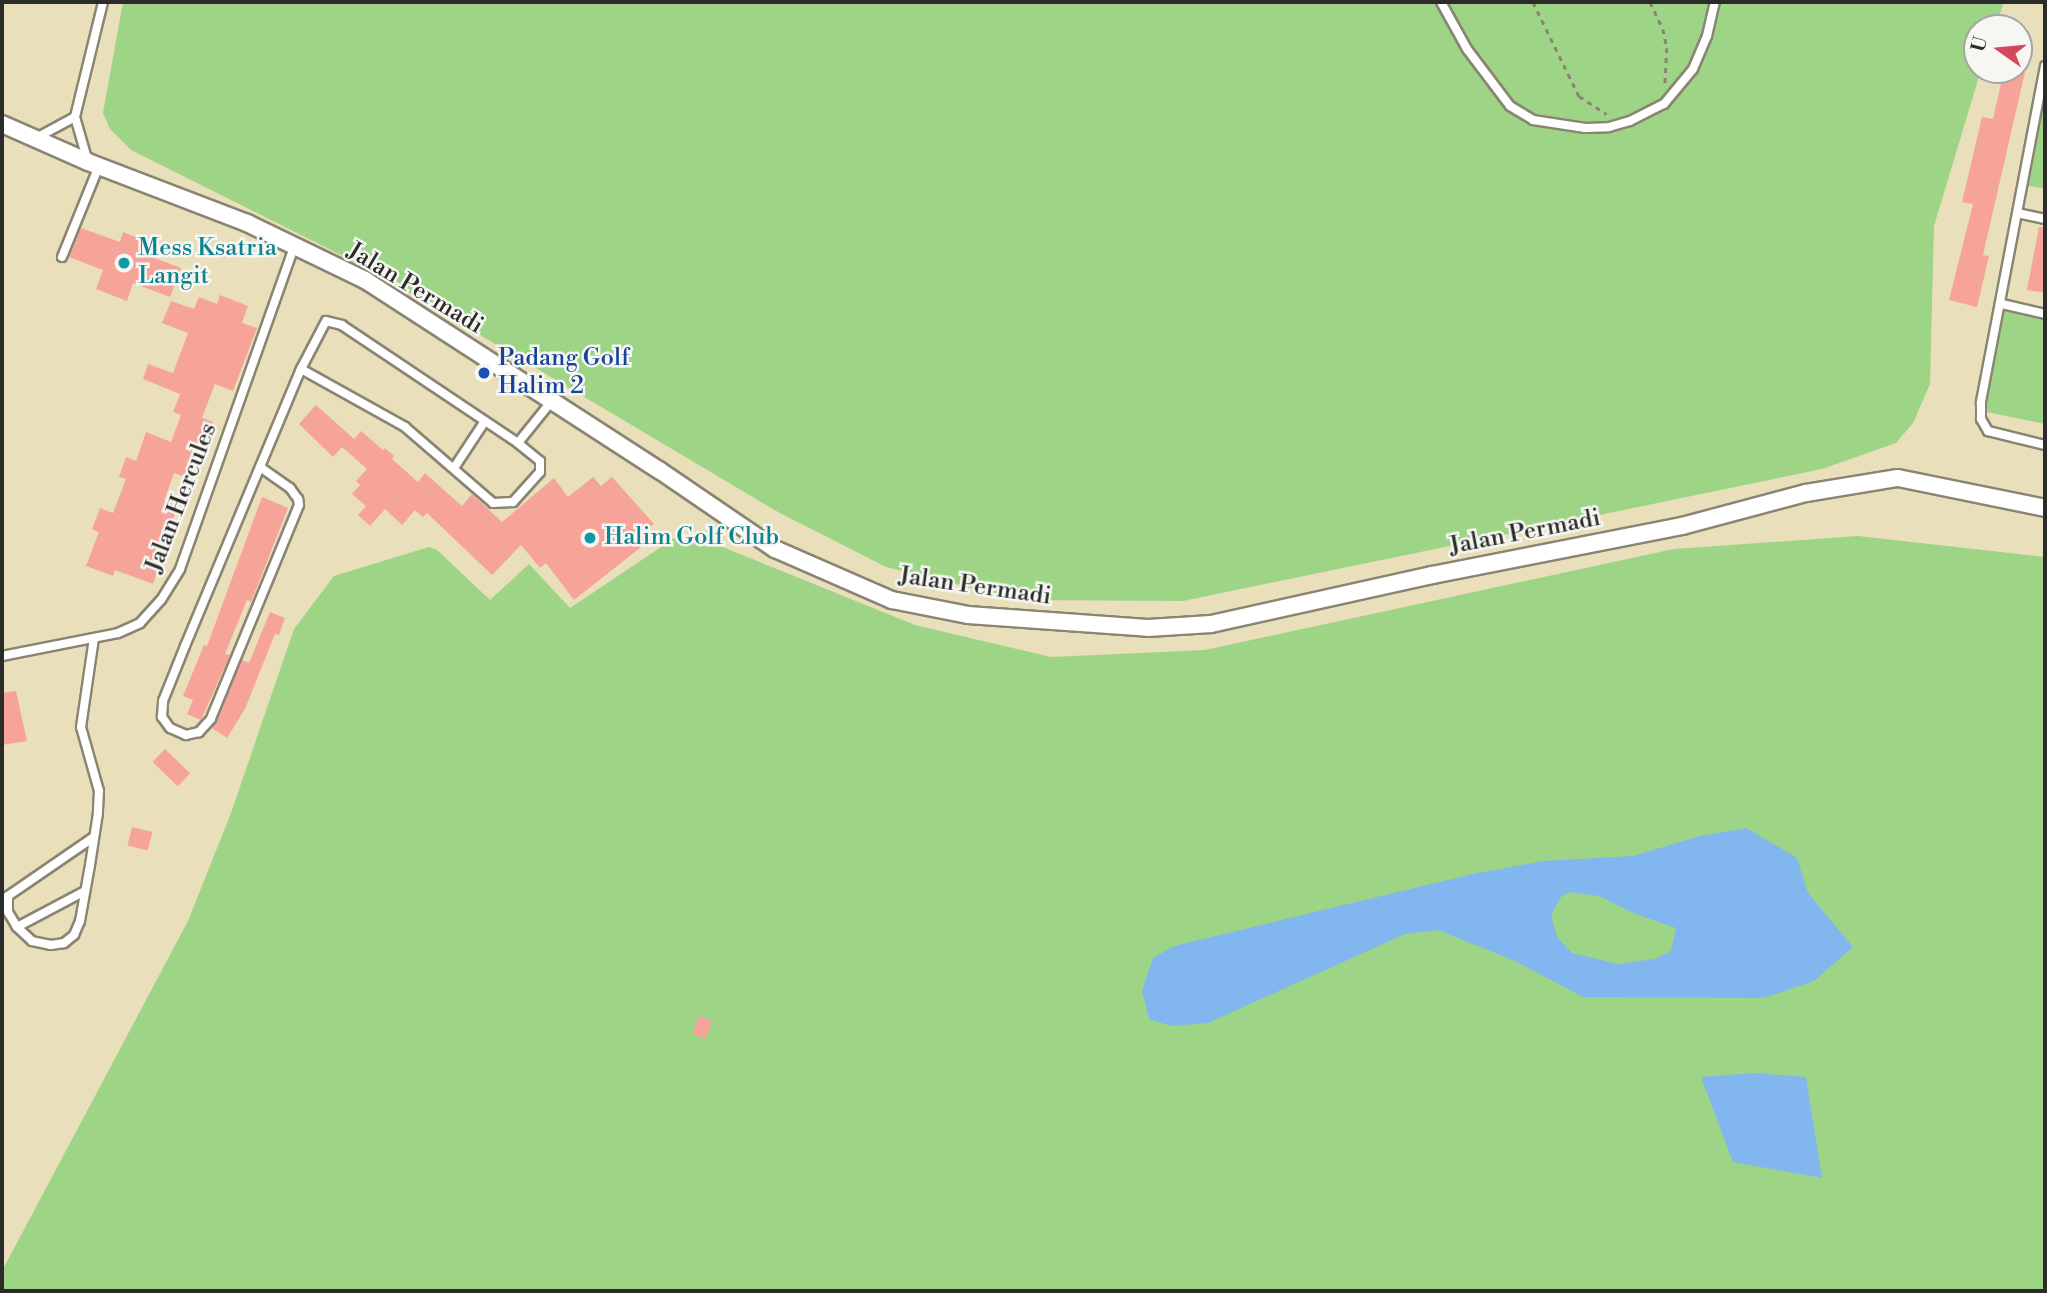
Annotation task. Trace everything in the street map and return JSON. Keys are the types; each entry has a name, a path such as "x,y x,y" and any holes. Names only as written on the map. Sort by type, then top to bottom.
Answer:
{"street":[{"name":"Jalan Permadi","path":"2,124 94,164 247,223 365,280 789,556 892,600 968,615 1148,628 1211,624 1445,573 1682,526 1806,493 1898,478 2045,509"}],"lane":[{"path":"62,257 94,164 75,117 103,2"},
{"path":"1441,2 1467,49 1510,106 1533,120 1586,128 1609,127 1630,121 1664,104 1693,69 1707,36 1715,2"},
{"path":"2045,66 2002,304 1981,403 1981,419 1988,431 2045,445"},
{"path":"33,138 44,136 75,117"},
{"path":"2017,213 2045,219"},
{"name":"Jalan Hercules","path":"2,656 118,633 140,623 161,600 180,569 295,246"},
{"path":"2002,304 2045,314"},
{"path":"260,467 290,488 299,505 211,719 200,732 186,735 170,728 162,717 163,701 260,467 302,369 326,321 334,322 518,443 540,461 541,466 536,477 513,502 500,505 488,501 405,427 302,369"},
{"path":"518,443 551,402"},
{"path":"454,468 485,421"},
{"path":"94,638 81,727 99,791 94,837 80,921 74,935 64,943 51,945 32,941 17,927 8,912 8,896 94,837"},
{"path":"17,927 85,891"}],"path":[{"path":"1533,2 1579,96 1608,114 1609,127"},
{"path":"1650,2 1663,29 1667,48 1664,104"}],"green space":[{"path":"123,2 2004,2 2000,14 1963,14 1963,84 1977,84 1934,226 1930,384 1913,423 1896,443 1822,469 1183,601 1021,600 886,567 778,512 369,269 131,150 110,129 103,113"},
{"path":"2045,80 2045,189 2024,185"},
{"path":"2003,311 2045,320 2045,424 1982,411"},
{"path":"1858,536 2045,557 2045,1291 2,1291 2,1271 188,921 231,813 294,629 334,576 429,547 437,550 490,600 529,564 570,608 676,537 698,537 915,625 1051,657 1205,650 1674,549"}],"water":[{"path":"1746,828 1797,858 1808,893 1853,947 1814,981 1764,998 1583,997 1515,961 1438,930 1405,934 1208,1023 1171,1026 1149,1019 1142,991 1153,958 1174,946 1477,873 1544,861 1633,856 1700,836","holes":["1570,892 1599,896 1633,913 1676,928 1671,951 1655,959 1618,964 1572,953 1557,937 1551,915 1561,897"]},
{"path":"1755,1073 1806,1077 1822,1178 1733,1162 1701,1077"}],"building":[{"path":"2001,84 2022,84 1983,255 1989,256 1977,307 1949,300 1973,204 1962,202 1982,117 1993,119"},
{"path":"2039,227 2045,228 2045,293 2027,290"},
{"name":"Mess Ksatria Langit","path":"81,228 120,242 123,232 146,241 141,253 181,268 170,297 133,283 127,301 96,289 103,270 69,257"},
{"path":"220,295 248,306 242,323 257,328 233,391 215,384 202,418 213,422 190,479 174,473 164,501 178,506 172,521 180,524 173,544 168,542 153,584 115,570 113,576 86,566 99,532 92,529 100,508 113,513 126,479 119,477 126,457 136,461 146,432 171,442 181,415 173,412 180,394 143,379 148,364 173,373 188,333 162,323 171,301 194,309 199,297 217,304"},
{"path":"316,405 354,439 361,431 383,450 385,448 394,456 392,459 418,482 425,473 462,506 472,494 502,522 554,478 568,497 593,477 601,486 612,477 654,524 643,532 650,540 574,600 546,563 540,568 521,545 492,575 427,513 423,517 415,510 402,525 385,509 370,526 358,515 366,506 352,494 360,485 356,481 367,469 342,447 333,457 299,424"},
{"path":"262,497 288,508 251,602 247,600 225,654 230,655 201,720 187,714 193,700 183,696 204,645 207,646"},
{"path":"270,612 285,618 279,635 275,634 245,709 227,738 212,728 242,660 249,663"},
{"path":"16,691 27,741 2,745 2,693"},
{"path":"165,749 190,773 178,786 152,762"},
{"path":"132,827 152,832 148,851 127,845"},
{"path":"699,1016 712,1021 705,1039 692,1034"}],"place":[{"name":"Mess Ksatria Langit","path":"124,263"},
{"name":"Padang Golf Halim 2","path":"484,373"},
{"name":"Halim Golf Club","path":"590,538"}]}
